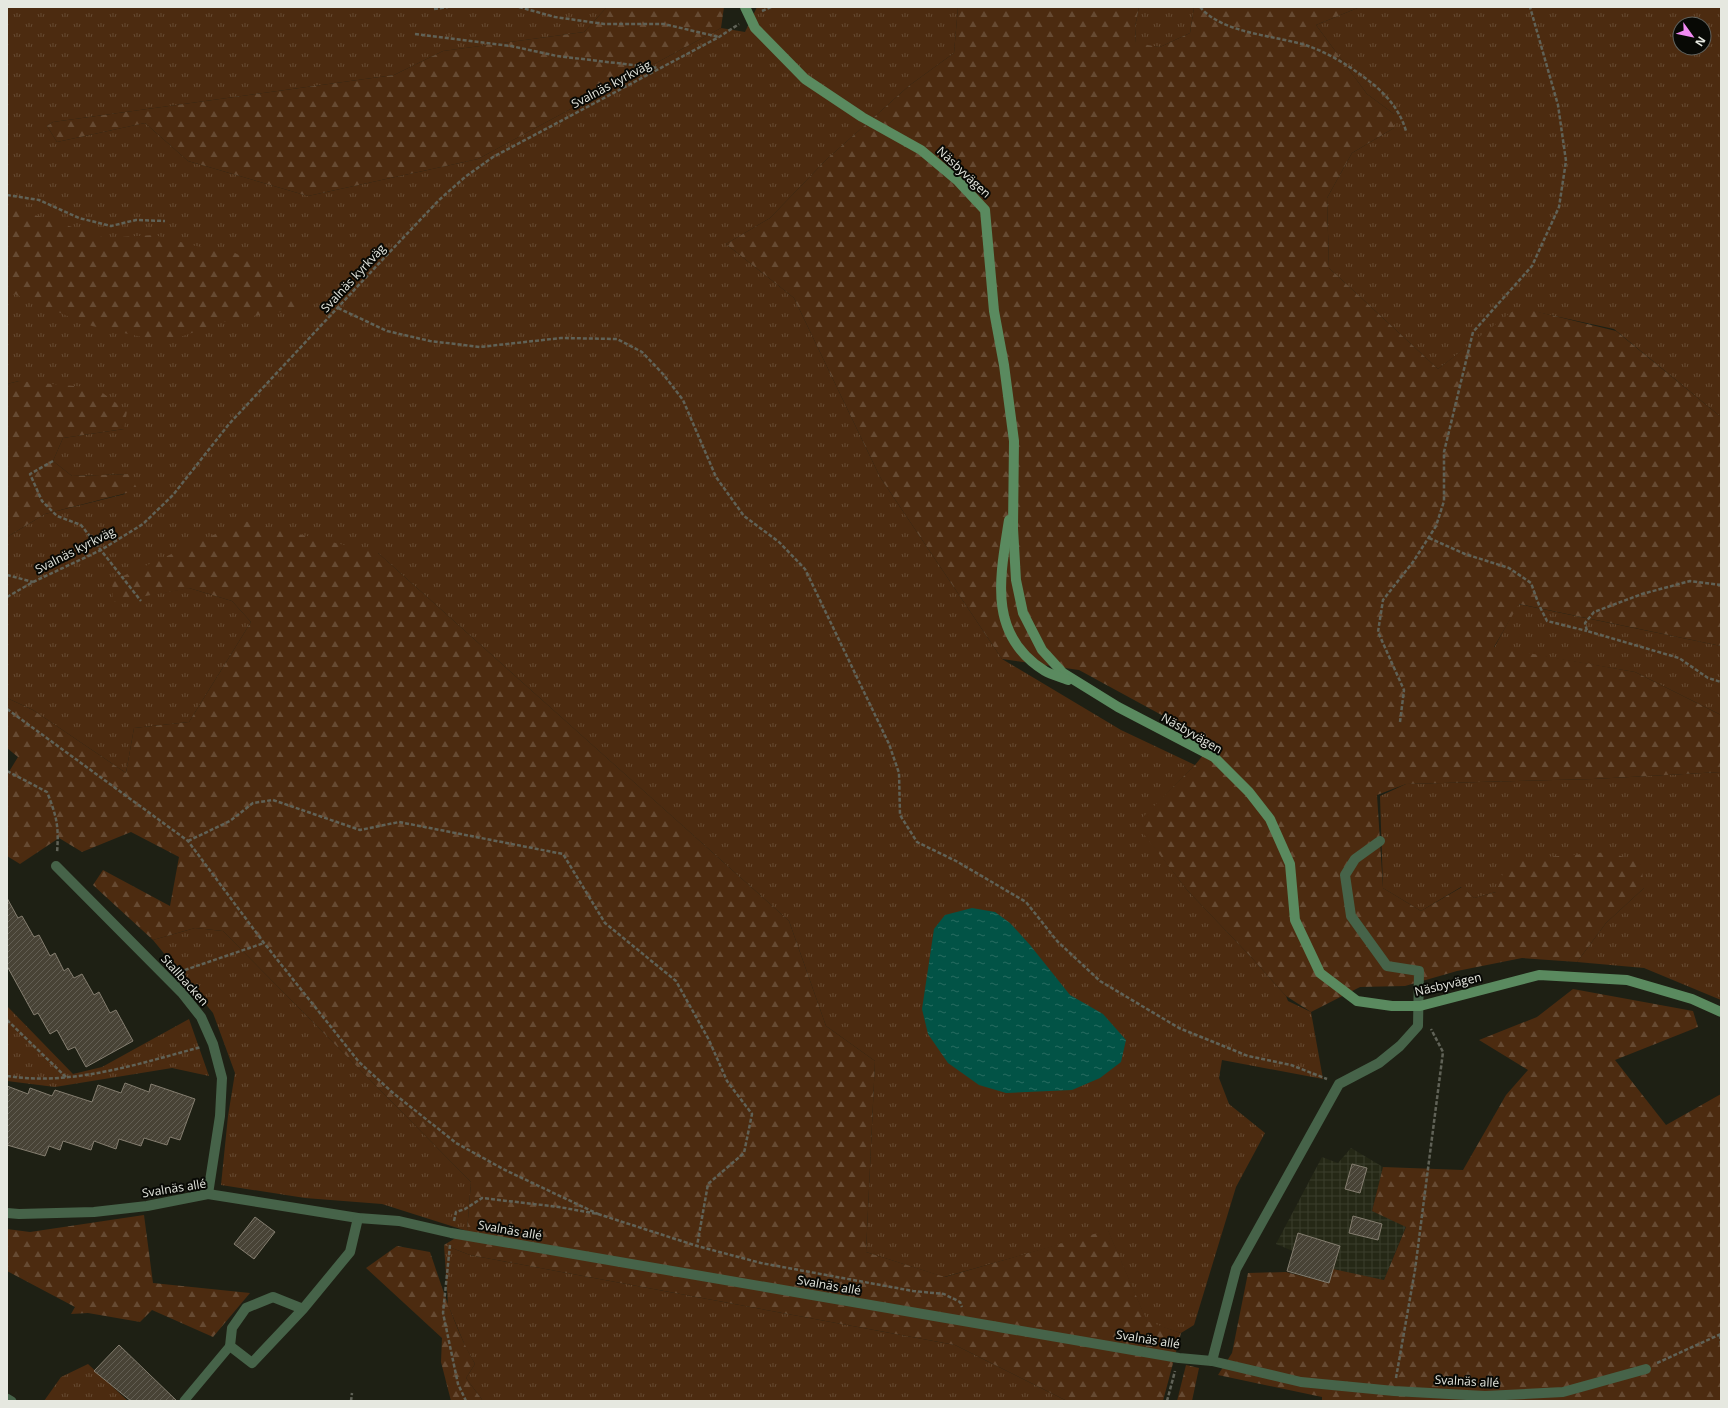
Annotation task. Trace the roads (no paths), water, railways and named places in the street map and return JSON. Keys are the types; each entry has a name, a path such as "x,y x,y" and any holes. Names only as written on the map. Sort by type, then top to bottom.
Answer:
{"street":[{"name":"Näsbyvägen","path":"745,7 755,28 806,79 862,117 921,150 958,181 985,210 994,311 1004,365 1014,441 1016,580 1023,613 1042,650 1063,673 1079,685"},
{"name":"Näsbyvägen","path":"1014,491 1000,571 1001,608 1013,641 1028,657 1045,671 1079,685 1214,757 1249,792 1270,819 1290,864 1295,920 1320,973 1357,1001 1392,1006 1420,1006 1539,975 1627,980 1692,999 1721,1012"},
{"path":"1212,1361 1236,1269 1339,1084 1379,1063 1400,1046 1418,1026 1420,1006 1419,971 1387,966 1351,916 1345,875 1355,859 1380,841"},
{"name":"Stallbacken","path":"56,866 182,993 200,1017 213,1044 222,1078 220,1116 208,1194"},
{"name":"Svalnäs allé","path":"7,1213 94,1212 146,1206 208,1194 358,1218 399,1221 451,1232 971,1323 1179,1358 1212,1361 1301,1382 1394,1391 1507,1396 1563,1392 1646,1369"},
{"path":"303,1309 273,1297 246,1308 232,1328 230,1346 252,1363 303,1309 350,1252 358,1218"}],"lane":[{"path":"184,1401 230,1346"},
{"path":"7,1398 12,1401"}],"water":[{"path":"972,908 995,912 1010,923 1030,945 1070,995 1103,1014 1126,1040 1121,1062 1100,1078 1072,1090 1006,1093 979,1085 948,1063 928,1034 922,1009 934,929 945,915"}]}
